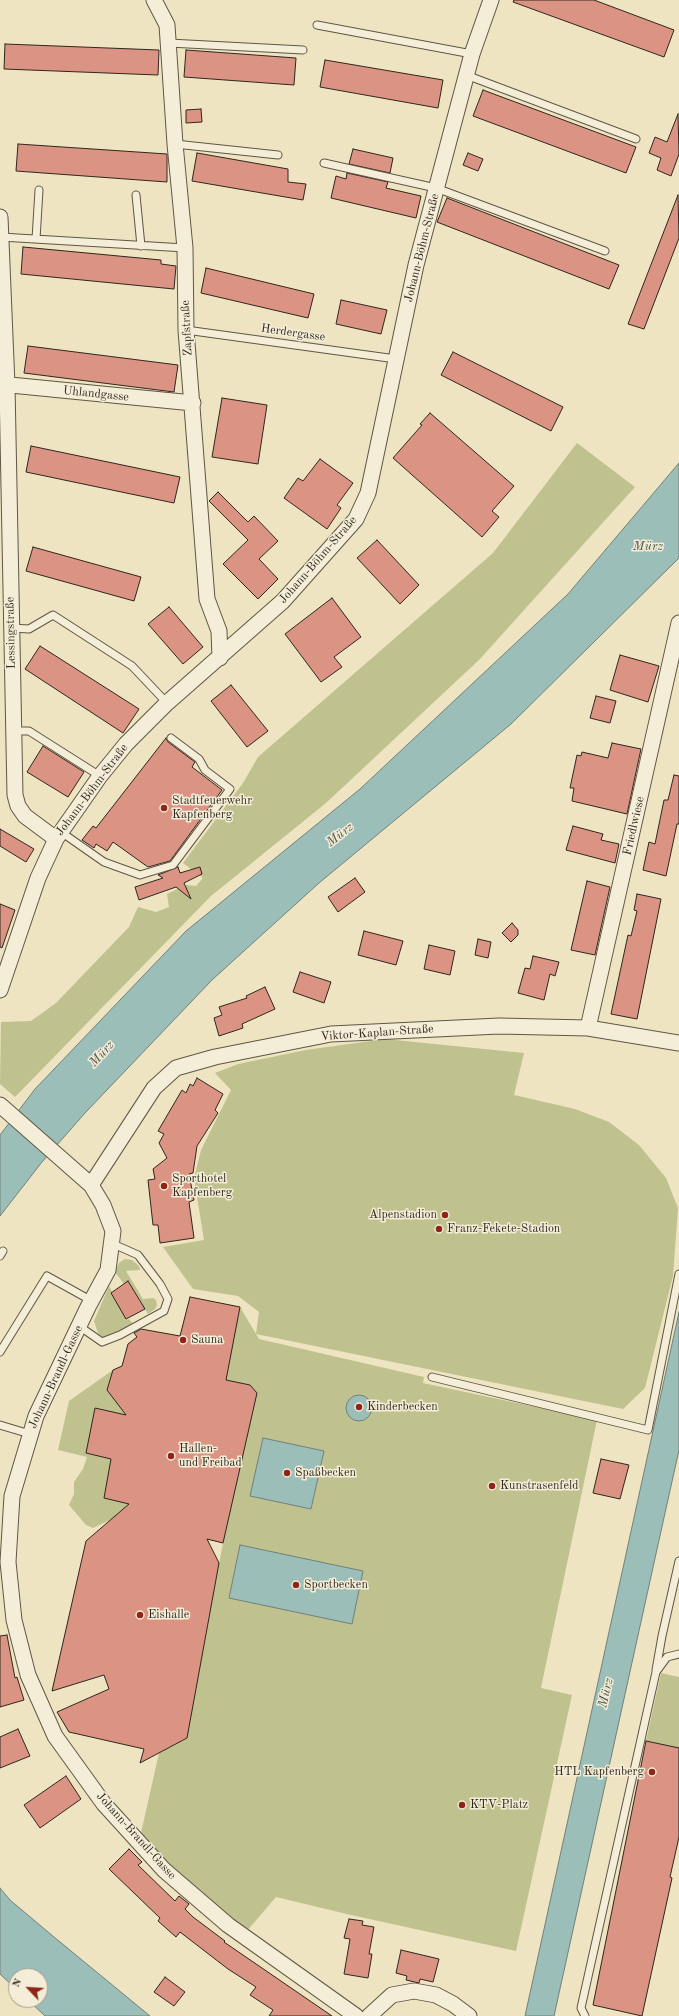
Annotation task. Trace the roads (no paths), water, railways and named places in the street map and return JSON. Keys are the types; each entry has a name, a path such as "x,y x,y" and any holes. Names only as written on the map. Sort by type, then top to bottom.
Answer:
{"street":[{"name":"Zapfstraße","path":"154,0 167,25 175,144 185,248 186,330 193,403 207,599 219,631 220,658"},
{"name":"Johann-Böhm-Straße","path":"0,990 38,878 58,835 100,776 126,744 167,703 220,658 283,601 356,519 368,494 416,265 436,188 472,54 491,0"},
{"name":"Lessingstraße","path":"0,217 3,385 16,794 18,806 26,816 58,835"},
{"name":"Uhlandgasse","path":"3,385 193,403"},
{"name":"Friedlwiese","path":"588,1028 679,623"},
{"name":"Viktor-Kaplan-Straße","path":"91,1185 154,1088 176,1068 215,1057 331,1034 500,1026 588,1028 679,1043"},
{"name":"Johann-Brandl-Gasse","path":"1,1105 91,1185 102,1205 113,1231 108,1270 36,1416 12,1496 8,1562 14,1620 28,1675 55,1736 104,1804 164,1870 228,1925 356,2016"},
{"path":"369,2016 392,1995 414,1991 436,1995 453,2004 469,2016"}],"lane":[{"path":"317,25 472,54"},
{"path":"168,42 303,50"},
{"path":"466,75 636,140"},
{"path":"175,144 278,155"},
{"path":"324,163 436,188 605,251"},
{"path":"36,239 39,190"},
{"path":"136,196 141,246"},
{"path":"1,237 185,248"},
{"name":"Herdergasse","path":"186,330 396,358"},
{"path":"11,628 29,630 53,615 132,666 167,703"},
{"path":"13,731 29,731 100,776"},
{"path":"58,835 104,862 140,875 173,865 230,789 205,770 199,759 172,738"},
{"path":"80,1326 102,1342 120,1335 164,1311 168,1299 160,1284 138,1255 111,1242"},
{"path":"432,1378 648,1430 679,1274"},
{"path":"0,1352 47,1276 92,1300"},
{"path":"0,1425 30,1434"},
{"path":"584,2016 582,2008 679,1561"},
{"path":"656,1672 667,1657 679,1654"}],"water":[{"name":"Mürz","path":"679,463 679,558 511,724 319,883 212,980 85,1113 42,1162 0,1216 0,1135 35,1089 186,931 360,789 568,594"},
{"name":"Mürz","path":"679,1312 679,1450 554,2016 525,2016"},
{"name":"Kinderbecken","path":"359,1395 368,1399 372,1408 368,1417 359,1421 350,1417 346,1408 350,1399"},
{"name":"Spaßbecken","path":"263,1438 324,1451 311,1509 250,1496"},
{"name":"Sportbecken","path":"240,1545 363,1571 352,1624 229,1598"},
{"path":"0,1888 10,1900 150,2016 45,2016 36,2008 48,2008 48,1968 8,1968 8,1982 0,1974"}],"place":[{"name":"Stadtfeuerwehr Kapfenberg","path":"164,808"},
{"name":"Sporthotel Kapfenberg","path":"164,1186"},
{"name":"Alpenstadion","path":"445,1215"},
{"name":"Franz-Fekete-Stadion","path":"439,1229"},
{"name":"Sauna","path":"183,1340"},
{"name":"Kinderbecken","path":"359,1407"},
{"name":"Hallen- und Freibad","path":"171,1456"},
{"name":"Spaßbecken","path":"287,1473"},
{"name":"Kunstrasenfeld","path":"492,1486"},
{"name":"Sportbecken","path":"296,1585"},
{"name":"Eishalle","path":"140,1615"},
{"name":"HTL Kapfenberg","path":"652,1772"},
{"name":"KTV-Platz","path":"462,1805"}]}
